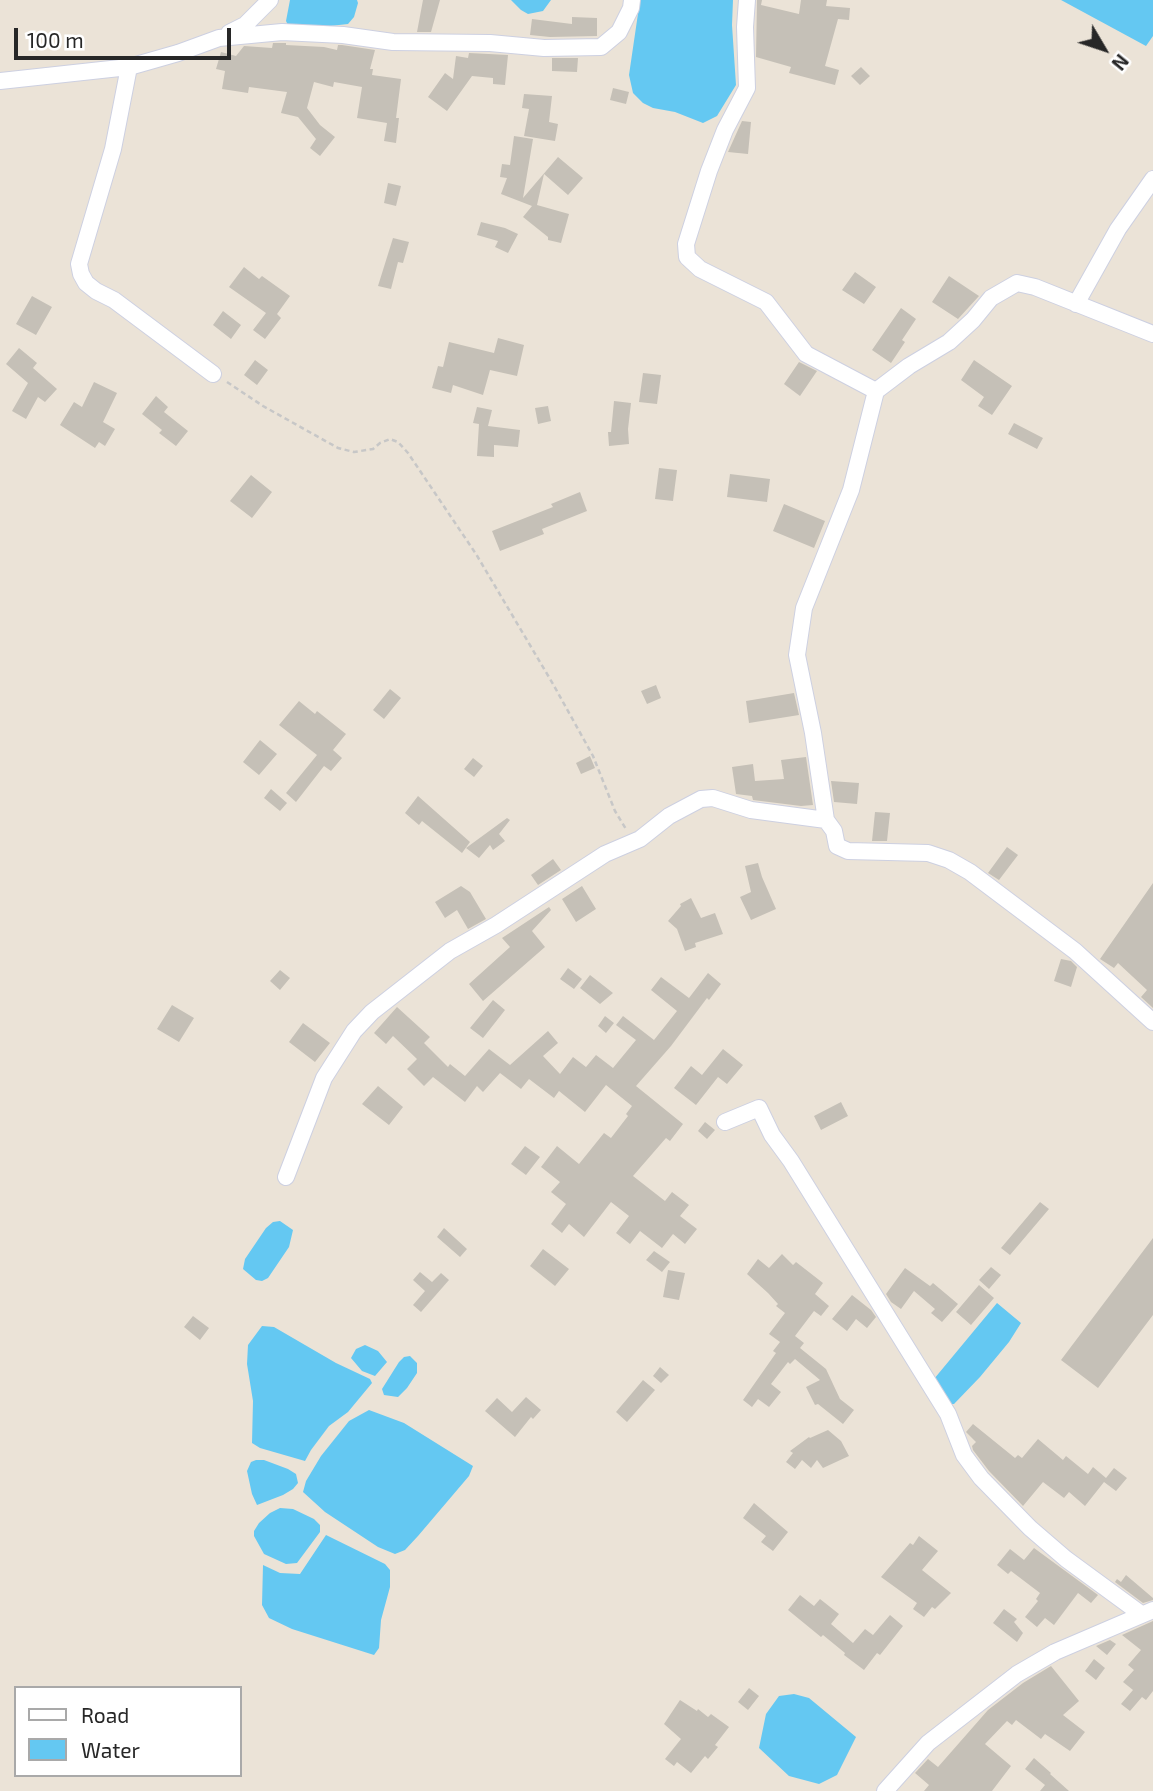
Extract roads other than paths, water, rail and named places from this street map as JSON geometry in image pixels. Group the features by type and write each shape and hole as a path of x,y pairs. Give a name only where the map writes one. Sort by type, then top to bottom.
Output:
{"street":[{"path":"0,81 129,66 178,53 245,25 270,0"},
{"path":"219,38 282,32 343,35 393,42 490,43 544,48 601,47 619,32 632,0"},
{"path":"747,0 747,88 730,120 709,171 686,244 688,257 700,269 766,302 806,354 876,391"},
{"path":"129,66 113,149 79,264 81,274 86,283 96,291 114,300 213,374"},
{"path":"1076,304 1118,229 1153,179"},
{"path":"1153,334 1035,287 1017,283 992,298 949,342 909,366 876,391 851,490 804,608 797,655 813,733 826,820 834,831 837,846 848,851 928,853 950,860 1075,951 1153,1022"},
{"path":"286,1177 324,1078 354,1031 372,1012 450,951 496,925 605,854 640,839 669,816 701,799 713,798 751,810 826,820"},
{"path":"725,1122 759,1108 772,1135 791,1161 948,1413 964,1455 981,1478 1030,1528 1066,1559 1147,1612"},
{"path":"885,1791 928,1743 1017,1674 1055,1652 1147,1612"}],"water":[{"path":"290,0 357,0 358,3 354,17 348,24 321,27 288,25 286,21"},
{"path":"511,0 551,0 543,11 528,14"},
{"path":"640,0 733,0 736,85 717,116 703,123 675,112 653,108 633,93 629,75"},
{"path":"1061,0 1153,0 1153,36 1146,46"},
{"path":"280,1221 293,1230 289,1247 268,1278 256,1280 243,1269 245,1259 266,1228 273,1222"},
{"path":"997,1303 1021,1323 980,1377 954,1404 947,1404 934,1379"},
{"path":"262,1326 274,1327 336,1363 370,1379 372,1383 348,1412 329,1426 305,1461 260,1448 252,1443 253,1401 247,1364 248,1345"},
{"path":"365,1345 378,1351 387,1362 375,1376 362,1371 351,1358 356,1349"},
{"path":"410,1356 417,1363 417,1373 407,1388 398,1397 384,1395 382,1389 399,1362"},
{"path":"369,1410 404,1423 473,1466 469,1476 418,1536 405,1550 395,1554 378,1547 325,1512 303,1492 306,1481 321,1456 349,1421"},
{"path":"264,1460 288,1469 296,1474 298,1483 283,1495 257,1505 247,1471 251,1462"},
{"path":"280,1508 293,1509 314,1519 320,1525 320,1532 297,1563 286,1564 264,1554 254,1536 259,1523"},
{"path":"326,1535 385,1564 390,1570 390,1587 381,1620 379,1648 374,1655 292,1629 269,1618 262,1605 263,1565 280,1573 300,1574"},
{"path":"794,1694 809,1698 856,1737 837,1775 819,1784 789,1776 759,1748 766,1714 779,1696"}]}
